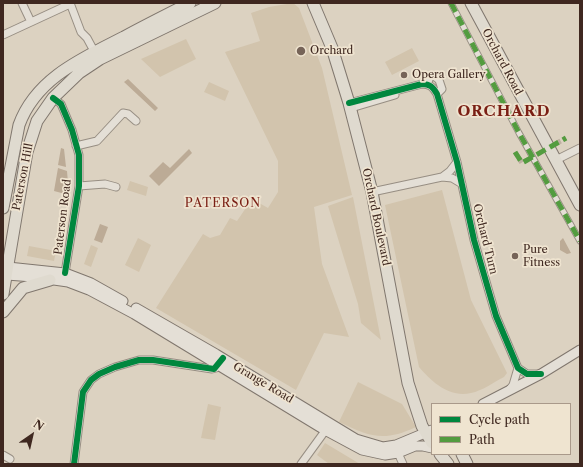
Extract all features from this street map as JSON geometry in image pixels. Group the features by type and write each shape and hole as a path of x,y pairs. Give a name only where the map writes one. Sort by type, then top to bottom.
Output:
{"main road":[{"path":"97,55 190,3"},
{"path":"97,55 215,3"},
{"path":"306,3 323,27"},
{"name":"Orchard Boulevard","path":"313,3 338,65 350,106 372,192 408,383 429,432"},
{"name":"Orchard Road","path":"471,3 580,205"},
{"name":"Paterson Hill","path":"3,294 5,271 27,152 38,121 57,101 63,88 97,55"},
{"name":"Paterson Hill","path":"3,208 18,125 29,103 53,78 71,64 97,55"},
{"name":"Grange Road","path":"5,271 65,273 107,292 217,359 338,429 366,443 383,447 396,445 429,432"},
{"name":"Grange Road","path":"5,271 78,286 116,304 217,359 325,431 362,450 385,455 398,453 415,446 431,448"},
{"path":"3,312 23,288 50,280"},
{"path":"485,403 541,374 580,350"},
{"path":"462,455 467,464"}],"street":[{"path":"22,3 31,22"},
{"path":"3,35 70,3 81,32 87,38 97,55"},
{"path":"451,3 519,133 580,241"},
{"name":"Orchard Turn","path":"350,106 395,90 432,88 457,162 474,240 496,316 518,368"},
{"name":"Paterson Road","path":"57,101 79,154 79,186 65,273"},
{"path":"76,146 97,141 123,113 128,114 136,121"},
{"path":"557,162 580,148"},
{"path":"557,162 580,152"},
{"path":"442,177 450,171 457,162"},
{"path":"372,192 442,177 452,178 462,184"},
{"path":"79,186 105,184 116,187"},
{"path":"74,464 83,392 91,380 115,367 139,360 153,360 200,366 217,359"},
{"path":"508,392 513,385 518,368 527,374 541,374"},
{"path":"301,464 325,431"},
{"path":"398,453 403,464"},
{"path":"3,456 10,459"}],"shaded area":[{"path":"293,3 299,8 322,68 352,195 314,207 322,264 349,337 324,333 296,390 156,308 203,234 210,238 220,235 230,218 237,221 252,199 268,208 278,192 278,161 225,52 260,41 251,13 269,7"},
{"path":"186,39 196,59 160,77 141,59"},
{"path":"412,48 419,61 392,75 385,62"},
{"path":"128,79 158,108 155,111 124,82"},
{"path":"209,82 229,91 225,101 204,92"},
{"path":"61,148 64,149 66,167 58,165"},
{"path":"189,149 192,153 159,186 149,176 163,162 170,168"},
{"path":"58,168 67,171 69,195 54,191"},
{"path":"130,181 148,187 146,196 127,190"},
{"path":"442,190 471,300 507,373 504,377 488,386 471,393 463,394 448,391 442,388 419,367 385,205"},
{"path":"353,197 381,340 361,323 358,304 328,206"},
{"path":"100,224 108,227 102,243 94,240"},
{"path":"138,238 151,245 139,272 125,265"},
{"path":"563,238 571,253 567,254 560,250 560,241"},
{"path":"91,245 98,248 91,267 84,264"},
{"path":"29,246 56,251 54,261 27,256"},
{"path":"358,382 402,404 416,427 395,435 377,436 339,422"},
{"path":"208,404 221,407 215,440 201,438"},
{"path":"325,443 360,464 329,464 317,455"}],"tunnel":[{"path":"515,152 522,163 566,138"}],"marked path":[{"path":"451,3 519,133 580,241"},
{"path":"515,152 522,163 566,138"}],"cycle path":[{"path":"349,103 422,84 429,85 434,89 437,94 457,162 474,240 496,316 518,368 527,374 541,374"},
{"path":"53,98 61,104 72,130 79,155 79,186 65,273"},
{"path":"74,464 83,392 91,380 99,374 115,367 139,360 153,360 214,369 223,358"}],"place":[{"name":"Orchard","path":"301,51"},
{"name":"Opera Gallery","path":"404,75"},
{"name":"Pure Fitness","path":"515,256"}],"district":[{"name":"ORCHARD","path":"504,112"},
{"name":"PATERSON","path":"223,204"}]}
